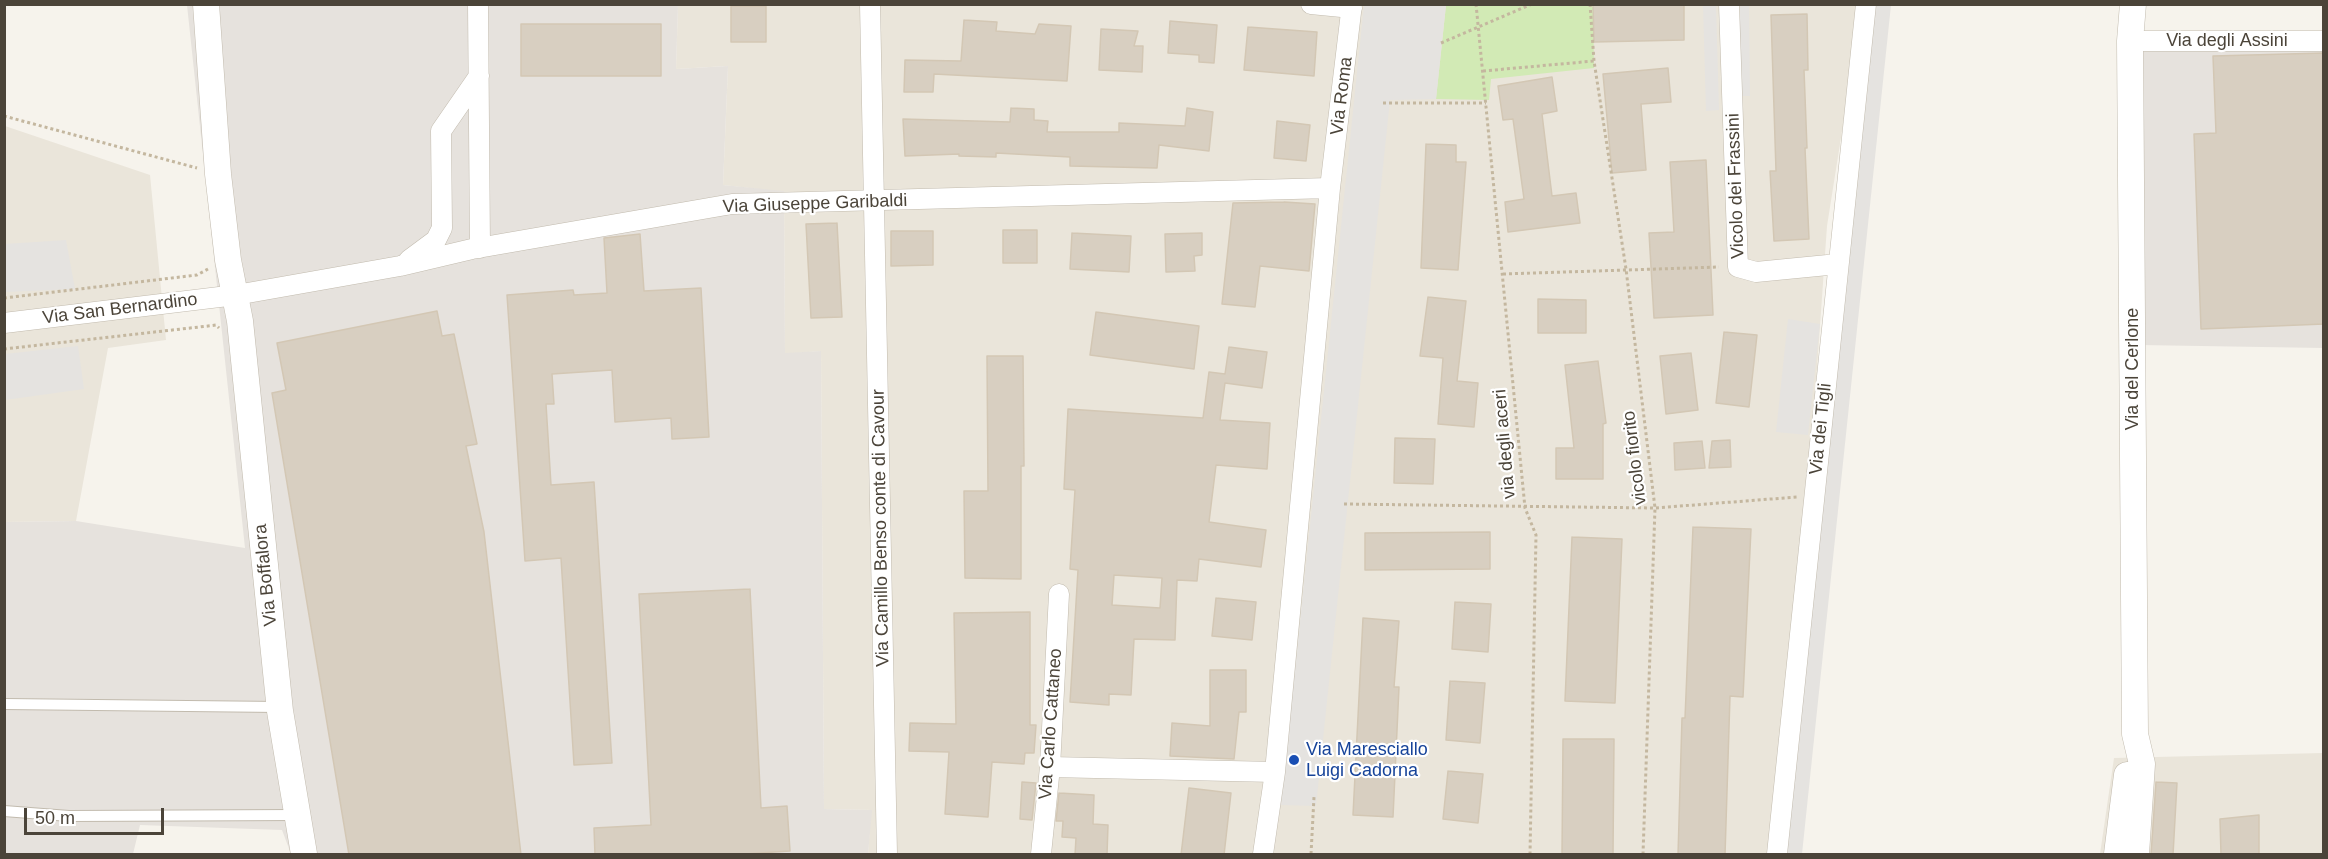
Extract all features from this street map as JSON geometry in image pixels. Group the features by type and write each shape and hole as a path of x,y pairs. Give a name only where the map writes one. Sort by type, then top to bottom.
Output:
{"street":[{"name":"Via Boffalora","path":"206,4 218,174 228,260 236,295 280,707 304,855"},
{"path":"478,4 480,248"},
{"name":"Via Camillo Benso conte di Cavour","path":"870,4 876,201 887,855"},
{"path":"1311,4 1352,6"},
{"name":"Vicolo dei Frassini","path":"1729,4 1738,267 1756,272 1838,264"},
{"name":"Via dei Tigli","path":"1777,855 1866,4"},
{"name":"Via del Cerlone","path":"2133,4 2130,41 2136,734 2142,764 2136,855"},
{"name":"Via Roma","path":"1330,188 1352,6"},
{"name":"Via degli Assini","path":"2130,41 2324,41"},
{"path":"400,266 436,240 442,228 441,131 479,76"},
{"path":"1263,855 1275,772 1330,188"},
{"name":"Via Giuseppe Garibaldi","path":"236,295 400,266 480,248 732,204 1330,188"},
{"name":"Via San Bernardino","path":"4,323 236,295"},
{"name":"Via Carlo Cattaneo","path":"1041,855 1050,767 1059,594"},
{"name":"Via del Cerlone","path":"2117,855 2123,791 2136,734"},
{"path":"1050,767 1275,772"}],"lane":[{"path":"4,704 280,707"},
{"path":"4,811 69,816 298,815"}],"path":[{"name":"via degli aceri","path":"1476,4 1525,508 1536,536 1530,855"},
{"path":"1442,43 1532,4"},
{"name":"vicolo fiorito","path":"1590,4 1594,61 1626,269 1655,508 1643,855"},
{"path":"1483,71 1594,61"},
{"path":"1383,103 1486,103"},
{"path":"4,116 218,174"},
{"path":"4,298 197,275 208,270 211,261 228,260"},
{"path":"1503,274 1738,267"},
{"path":"4,349 216,325 225,342 241,342"},
{"path":"1344,504 1655,508 1814,496"},
{"path":"1311,855 1314,797"}],"shaded area":[{"path":"187,5 678,5 676,69 728,66 723,185 784,191 785,353 821,351 824,809 872,810 868,854 291,854 282,830 140,825 133,854 5,854 4,522 76,521 245,548"},
{"path":"678,5 1862,5 1827,226 1783,854 868,854 871,810 824,809 821,351 785,354 784,192 723,185 728,66 676,69"},
{"path":"1364,5 1446,5 1436,99 1390,100 1316,806 1281,805"},
{"path":"1703,5 1716,5 1719,110 1706,111"},
{"path":"1740,5 1749,5 1750,96 1740,96"},
{"path":"1875,5 1891,5 1802,854 1785,854"},
{"path":"2323,48 2323,348 2140,345 2140,50"},
{"path":"5,126 150,175 166,340 108,348 76,521 5,522"},
{"path":"66,240 75,289 5,292 5,244"},
{"path":"1788,319 1820,324 1808,435 1776,432"},
{"path":"78,346 84,389 5,400 5,354"},
{"path":"2323,753 2323,854 2100,854 2114,758"}],"green space":[{"path":"1446,5 1593,5 1594,68 1491,79 1489,100 1436,99"}],"building":[{"path":"1593,4 1684,4 1684,40 1594,42"},
{"path":"731,6 766,6 766,42 731,42"},
{"path":"1807,14 1808,70 1804,70 1809,239 1774,241 1770,171 1776,171 1771,15"},
{"path":"964,20 997,22 996,31 1035,34 1039,24 1071,26 1067,81 934,74 933,92 904,92 905,60 961,61"},
{"path":"1170,21 1217,25 1214,63 1199,62 1199,55 1168,53"},
{"path":"521,24 661,24 661,76 521,76"},
{"path":"1248,27 1317,32 1314,76 1244,70"},
{"path":"1101,29 1138,31 1134,46 1143,46 1142,72 1099,70"},
{"path":"2324,53 2324,324 2201,329 2194,134 2216,133 2213,56"},
{"path":"1668,68 1671,102 1641,104 1646,170 1612,173 1603,74"},
{"path":"1552,77 1557,111 1542,114 1552,196 1576,193 1580,223 1508,232 1505,202 1524,199 1513,119 1503,120 1498,86"},
{"path":"1011,108 1034,109 1034,120 1048,121 1047,132 1119,132 1119,123 1185,126 1187,108 1213,112 1209,151 1159,145 1157,168 1070,166 1070,157 996,153 996,157 959,156 959,154 905,156 903,119 1010,122"},
{"path":"1277,121 1310,125 1306,161 1274,158"},
{"path":"1426,144 1456,145 1456,162 1466,162 1458,270 1421,268"},
{"path":"1706,160 1713,315 1654,318 1649,233 1674,232 1670,162"},
{"path":"1233,203 1315,204 1309,271 1260,266 1255,307 1222,304"},
{"path":"837,223 842,317 811,318 806,224"},
{"path":"1003,230 1037,230 1037,263 1003,263"},
{"path":"891,231 933,231 933,265 891,266"},
{"path":"1072,233 1131,236 1129,272 1070,269"},
{"path":"1202,233 1202,255 1194,256 1195,271 1166,272 1165,234"},
{"path":"640,234 644,291 701,288 709,437 672,439 671,418 615,422 612,370 552,374 554,404 546,404 551,485 594,482 612,763 574,765 561,558 525,561 507,295 573,290 574,295 607,293 604,238"},
{"path":"1428,297 1466,301 1457,381 1478,383 1474,427 1438,424 1443,358 1420,356"},
{"path":"1538,299 1586,300 1586,333 1538,333"},
{"path":"437,311 442,336 454,334 477,444 466,446 484,532 521,855 349,855 272,393 286,390 277,343"},
{"path":"1096,312 1199,326 1194,369 1090,355"},
{"path":"1724,332 1757,335 1749,407 1716,403"},
{"path":"1229,347 1267,352 1262,388 1225,383 1220,420 1270,423 1267,469 1216,465 1209,522 1266,530 1261,567 1199,559 1197,581 1177,580 1175,640 1134,639 1131,695 1109,694 1109,705 1070,702 1078,570 1070,569 1075,490 1064,489 1068,409 1203,418 1209,372 1225,374","holes":["1114,575 1162,578 1160,608 1112,605"]},
{"path":"1691,353 1698,410 1666,414 1660,356"},
{"path":"987,356 1023,356 1024,466 1021,466 1021,579 965,578 964,491 988,491"},
{"path":"1598,361 1606,423 1603,424 1603,479 1556,479 1556,448 1574,448 1565,365"},
{"path":"1395,438 1435,439 1433,484 1394,483"},
{"path":"1730,440 1731,467 1709,468 1712,441"},
{"path":"1702,441 1705,468 1675,470 1674,443"},
{"path":"1693,527 1751,529 1743,697 1730,696 1725,855 1678,855 1682,718 1685,718"},
{"path":"1490,532 1490,569 1365,570 1365,533"},
{"path":"1572,537 1622,539 1615,703 1565,701"},
{"path":"750,589 761,808 787,806 790,851 730,855 595,855 594,828 651,825 639,594"},
{"path":"1216,598 1256,602 1252,640 1212,636"},
{"path":"1455,602 1491,604 1488,652 1452,649"},
{"path":"1030,612 1030,725 1036,725 1034,753 1025,753 1024,764 992,762 988,817 945,814 949,752 909,751 910,723 956,724 954,613"},
{"path":"1363,618 1399,621 1394,687 1399,687 1393,817 1353,815"},
{"path":"1210,670 1246,670 1246,712 1239,712 1234,759 1170,756 1172,723 1210,726"},
{"path":"1450,681 1485,683 1480,743 1446,740"},
{"path":"1563,739 1614,739 1613,855 1562,855"},
{"path":"1448,771 1483,774 1478,823 1443,819"},
{"path":"1022,782 1036,783 1032,820 1020,819"},
{"path":"2156,782 2177,783 2173,855 2151,855"},
{"path":"1189,788 1231,793 1224,855 1181,855"},
{"path":"1059,793 1094,795 1093,824 1108,825 1107,855 1075,855 1076,838 1062,837 1063,821 1056,821"},
{"path":"2259,815 2259,855 2221,855 2220,819"}],"place":[{"name":"Via Maresciallo Luigi Cadorna","path":"1294,760"}]}
